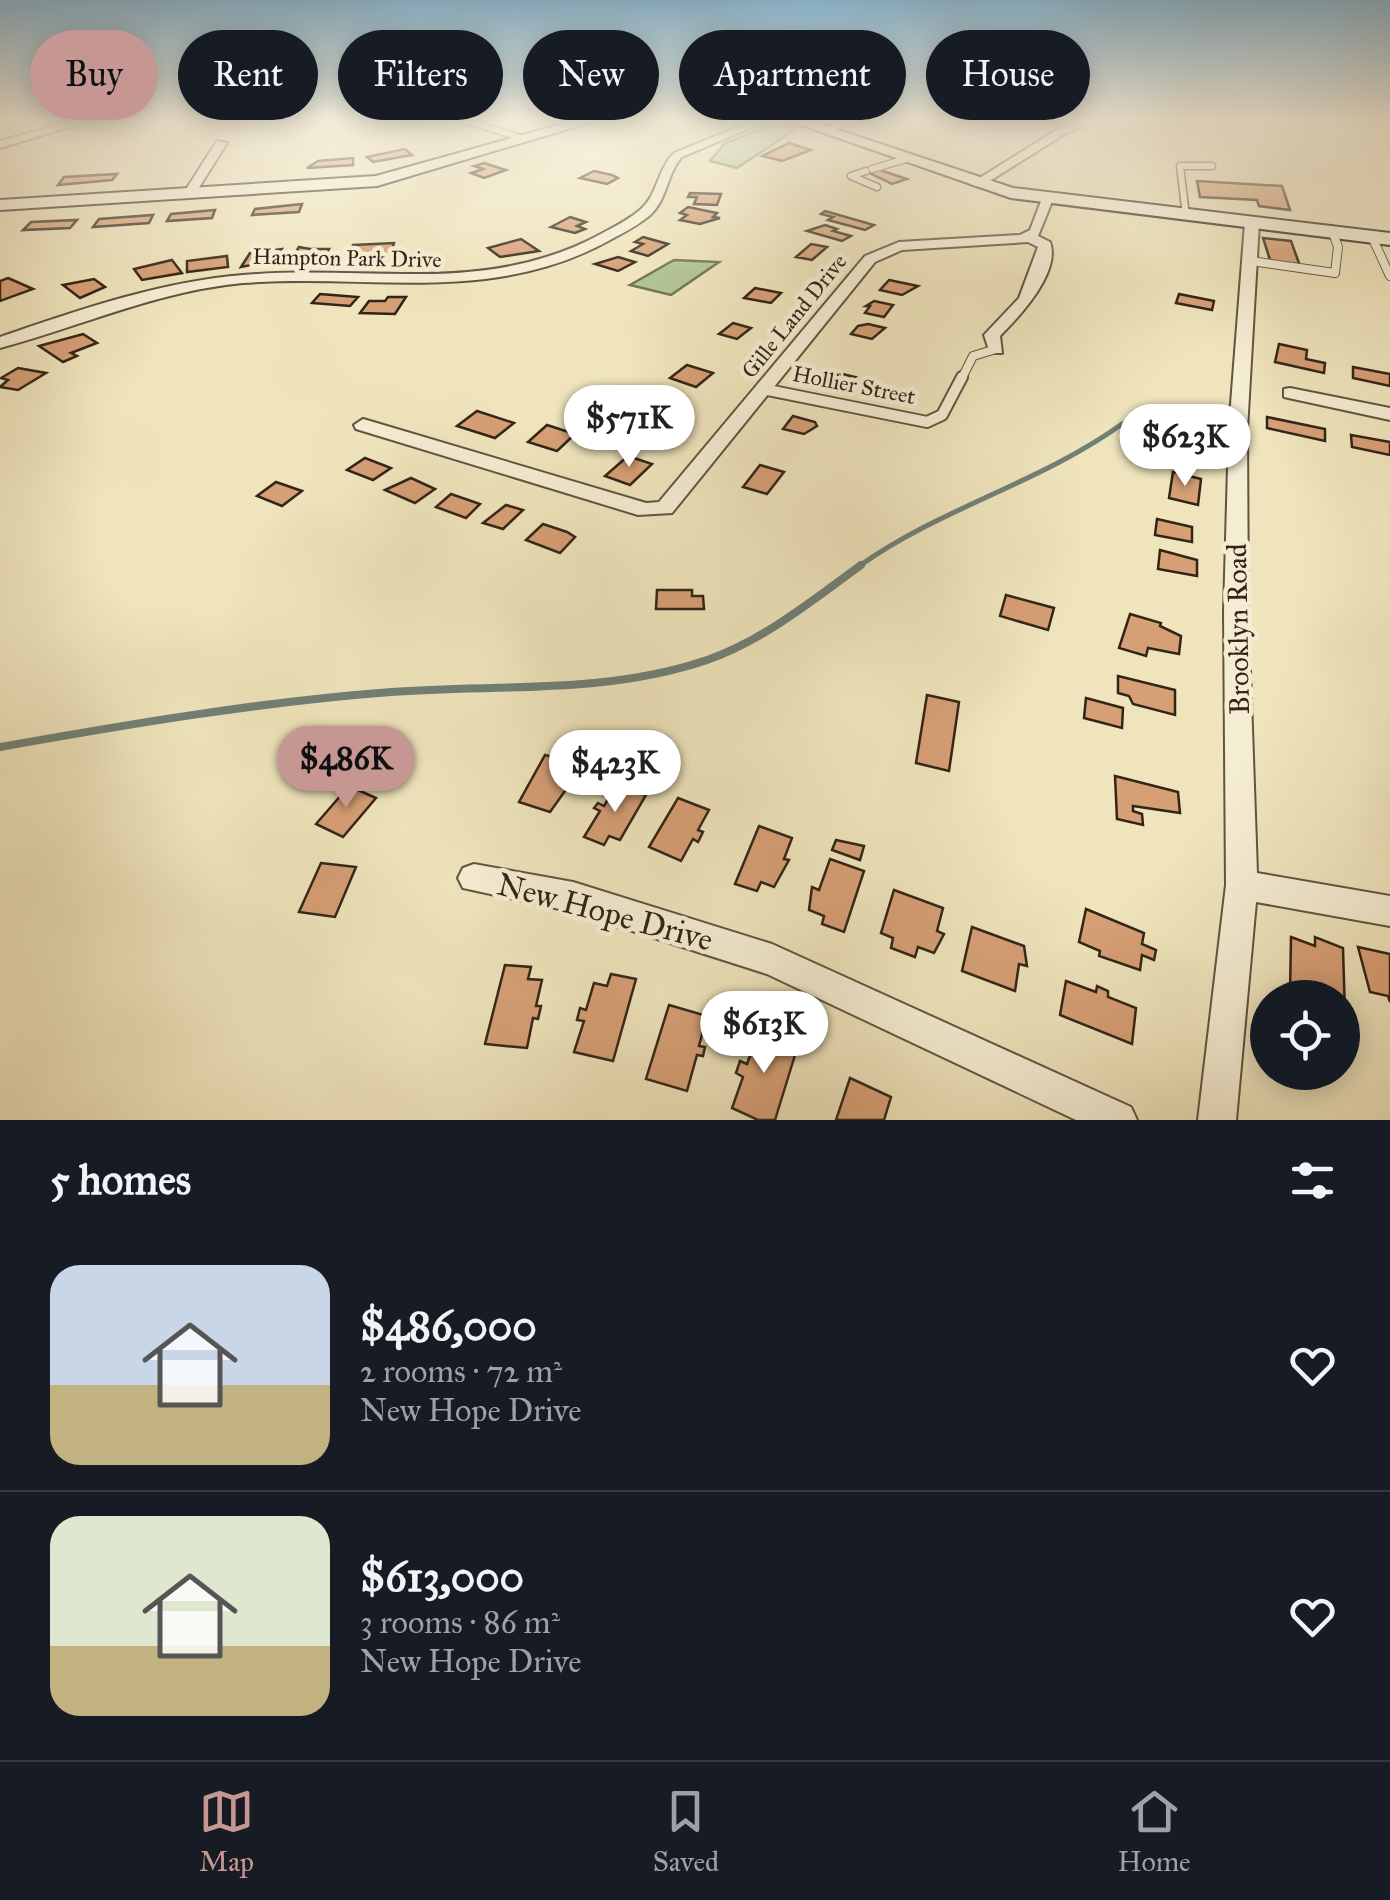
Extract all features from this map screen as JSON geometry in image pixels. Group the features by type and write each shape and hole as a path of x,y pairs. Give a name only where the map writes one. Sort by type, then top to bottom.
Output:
{"street":[{"path":"189,194 202,172"},
{"path":"0,204 377,181 408,172"},
{"name":"Hampton Park Drive","path":"0,343 134,298 220,282 298,277 448,282 544,266 580,252 644,214 660,199 666,172"},
{"path":"943,172 1047,200 1381,238"},
{"path":"976,184 995,172"},
{"path":"1029,237 1038,229 1047,200"},
{"name":"Brooklyn Road","path":"1217,1120 1242,885 1236,612 1238,430 1252,223"},
{"name":"Hollier Street","path":"996,349 992,335 1026,300 1046,252 1045,246 1029,237"},
{"name":"Gille Land Drive","path":"363,424 658,510 670,506 844,286 877,254 911,245 1029,237"},
{"path":"1290,393 1390,414"},
{"name":"New Hope Drive","path":"474,878 573,898 772,960 1118,1120"},
{"path":"1242,885 1390,911"}],"lane":[{"path":"862,172 851,176 877,186"},
{"path":"1181,172 1186,216"},
{"path":"1252,261 1335,273 1338,247 1333,232"},
{"path":"1381,238 1390,276"},
{"name":"Hollier Street","path":"763,390 926,422 942,415 973,356 996,349"}],"green space":[{"path":"674,260 719,262 671,295 630,285"}],"building":[{"path":"473,172 500,172 484,178"},
{"path":"600,172 618,178 607,184 580,178"},
{"path":"868,172 887,172 907,179 892,184"},
{"path":"117,174 112,180 58,185 64,177"},
{"path":"1197,181 1282,186 1290,210 1259,206 1257,200 1200,197"},
{"path":"690,193 721,194 717,205 694,204 697,197 688,197"},
{"path":"302,204 299,212 252,215 255,209"},
{"path":"688,207 717,213 713,217 720,218 700,224 680,220 687,215 680,213"},
{"path":"215,210 212,218 167,221 171,214"},
{"path":"825,211 874,225 865,230 828,220 833,217 821,214"},
{"path":"153,215 149,223 93,227 99,219"},
{"path":"570,217 586,222 577,226 585,229 575,233 551,227"},
{"path":"77,220 70,228 23,230 31,222"},
{"path":"825,225 851,236 842,241 807,231"},
{"path":"643,237 668,244 648,256 631,251 643,244 635,242"},
{"path":"1263,238 1291,241 1300,266 1271,263"},
{"path":"521,239 539,251 500,257 488,248"},
{"path":"394,243 391,253 348,257 353,245"},
{"path":"811,244 827,247 812,260 796,257"},
{"path":"299,247 329,249 324,257 311,257 307,264 288,264"},
{"path":"282,249 277,260 241,267 250,253"},
{"path":"227,256 228,267 187,272 187,261"},
{"path":"618,257 635,262 618,271 595,264"},
{"path":"172,260 182,273 142,280 134,269"},
{"path":"8,278 33,289 0,301 0,281"},
{"path":"94,279 105,287 80,298 63,285"},
{"path":"889,280 918,286 902,295 880,290"},
{"path":"755,288 781,293 771,303 744,298"},
{"path":"320,294 358,297 350,306 312,303"},
{"path":"1179,294 1214,301 1212,310 1176,303"},
{"path":"388,297 406,297 395,314 360,313 369,301 385,301"},
{"path":"874,301 893,305 884,317 865,313 870,306 866,306"},
{"path":"733,323 751,328 737,339 719,334"},
{"path":"858,326 885,328 872,339 851,334"},
{"path":"83,334 97,343 71,353 77,356 63,362 39,346"},
{"path":"1279,344 1307,350 1306,359 1325,363 1324,373 1275,362"},
{"path":"687,365 713,373 696,387 670,378"},
{"path":"1353,367 1390,374 1390,386 1353,378"},
{"path":"18,368 46,373 18,390 0,387 8,380 1,378"},
{"path":"826,370 855,377 836,389 815,383"},
{"path":"477,411 514,423 495,438 457,426"},
{"path":"793,416 817,426 804,434 783,429"},
{"path":"1267,417 1325,429 1325,441 1267,428"},
{"path":"547,425 575,434 557,451 528,442"},
{"path":"1351,435 1390,442 1390,455 1352,447"},
{"path":"628,456 652,464 630,485 605,476"},
{"path":"365,458 391,468 373,480 347,470"},
{"path":"760,465 784,472 767,494 743,487"},
{"path":"1173,472 1201,479 1198,505 1169,498"},
{"path":"411,478 435,489 415,503 385,490"},
{"path":"276,482 302,491 282,506 257,496"},
{"path":"451,494 480,504 466,518 436,507"},
{"path":"506,505 523,510 503,529 483,523"},
{"path":"1157,519 1192,527 1192,542 1155,535"},
{"path":"543,524 575,537 560,553 526,540"},
{"path":"1160,550 1197,560 1197,576 1158,569"},
{"path":"657,590 692,590 692,596 703,596 704,609 656,609"},
{"path":"1006,595 1054,608 1048,630 1000,616"},
{"path":"1130,614 1161,623 1160,626 1181,636 1179,654 1148,648 1146,656 1119,648"},
{"path":"1118,676 1175,690 1175,715 1133,704 1129,696 1118,693"},
{"path":"927,695 959,702 949,771 916,763"},
{"path":"1086,698 1123,708 1122,728 1084,718"},
{"path":"545,755 576,763 566,782 570,784 550,812 519,802"},
{"path":"1115,776 1178,792 1180,813 1133,806 1133,811 1142,814 1143,825 1117,819"},
{"path":"617,784 646,795 620,840 609,836 604,845 584,837 600,811 594,808 598,803 604,806"},
{"path":"349,786 376,798 343,837 316,824"},
{"path":"678,798 709,810 698,830 703,832 698,842 693,839 681,861 649,847"},
{"path":"759,826 792,838 784,859 789,860 774,887 761,882 757,891 735,884"},
{"path":"836,840 864,846 860,860 832,850"},
{"path":"830,859 864,871 844,932 822,924 824,916 809,910 812,887 819,890"},
{"path":"321,863 356,867 335,917 299,912"},
{"path":"894,890 943,908 937,931 944,934 934,953 918,947 915,957 891,948 893,938 881,933"},
{"path":"1086,909 1144,933 1142,944 1156,950 1154,960 1142,955 1140,970 1099,956 1100,951 1079,942"},
{"path":"972,927 1024,946 1027,966 1019,964 1015,991 962,971"},
{"path":"1291,937 1315,946 1315,937 1343,948 1344,980 1290,980"},
{"path":"1358,947 1390,954 1390,1002 1388,996 1370,992"},
{"path":"505,965 531,967 528,979 542,980 536,1006 541,1006 538,1019 533,1018 527,1048 485,1044"},
{"path":"611,974 636,979 613,1061 574,1052 584,1021 577,1020 580,1008 586,1010 594,983 607,986"},
{"path":"1066,981 1096,992 1097,986 1108,991 1108,997 1136,1008 1132,1044 1060,1015"},
{"path":"669,1005 707,1016 699,1046 705,1047 703,1056 697,1055 687,1091 646,1079"},
{"path":"761,1026 791,1039 787,1051 795,1055 775,1120 758,1120 732,1108 743,1077 736,1073 740,1061 747,1064"},
{"path":"850,1078 891,1097 884,1120 836,1120"}],"waterway":[{"path":"860,565 922,528 1058,463 1122,424"},
{"path":"0,747 292,702 391,692 590,683 668,671 748,642 860,565"}]}
